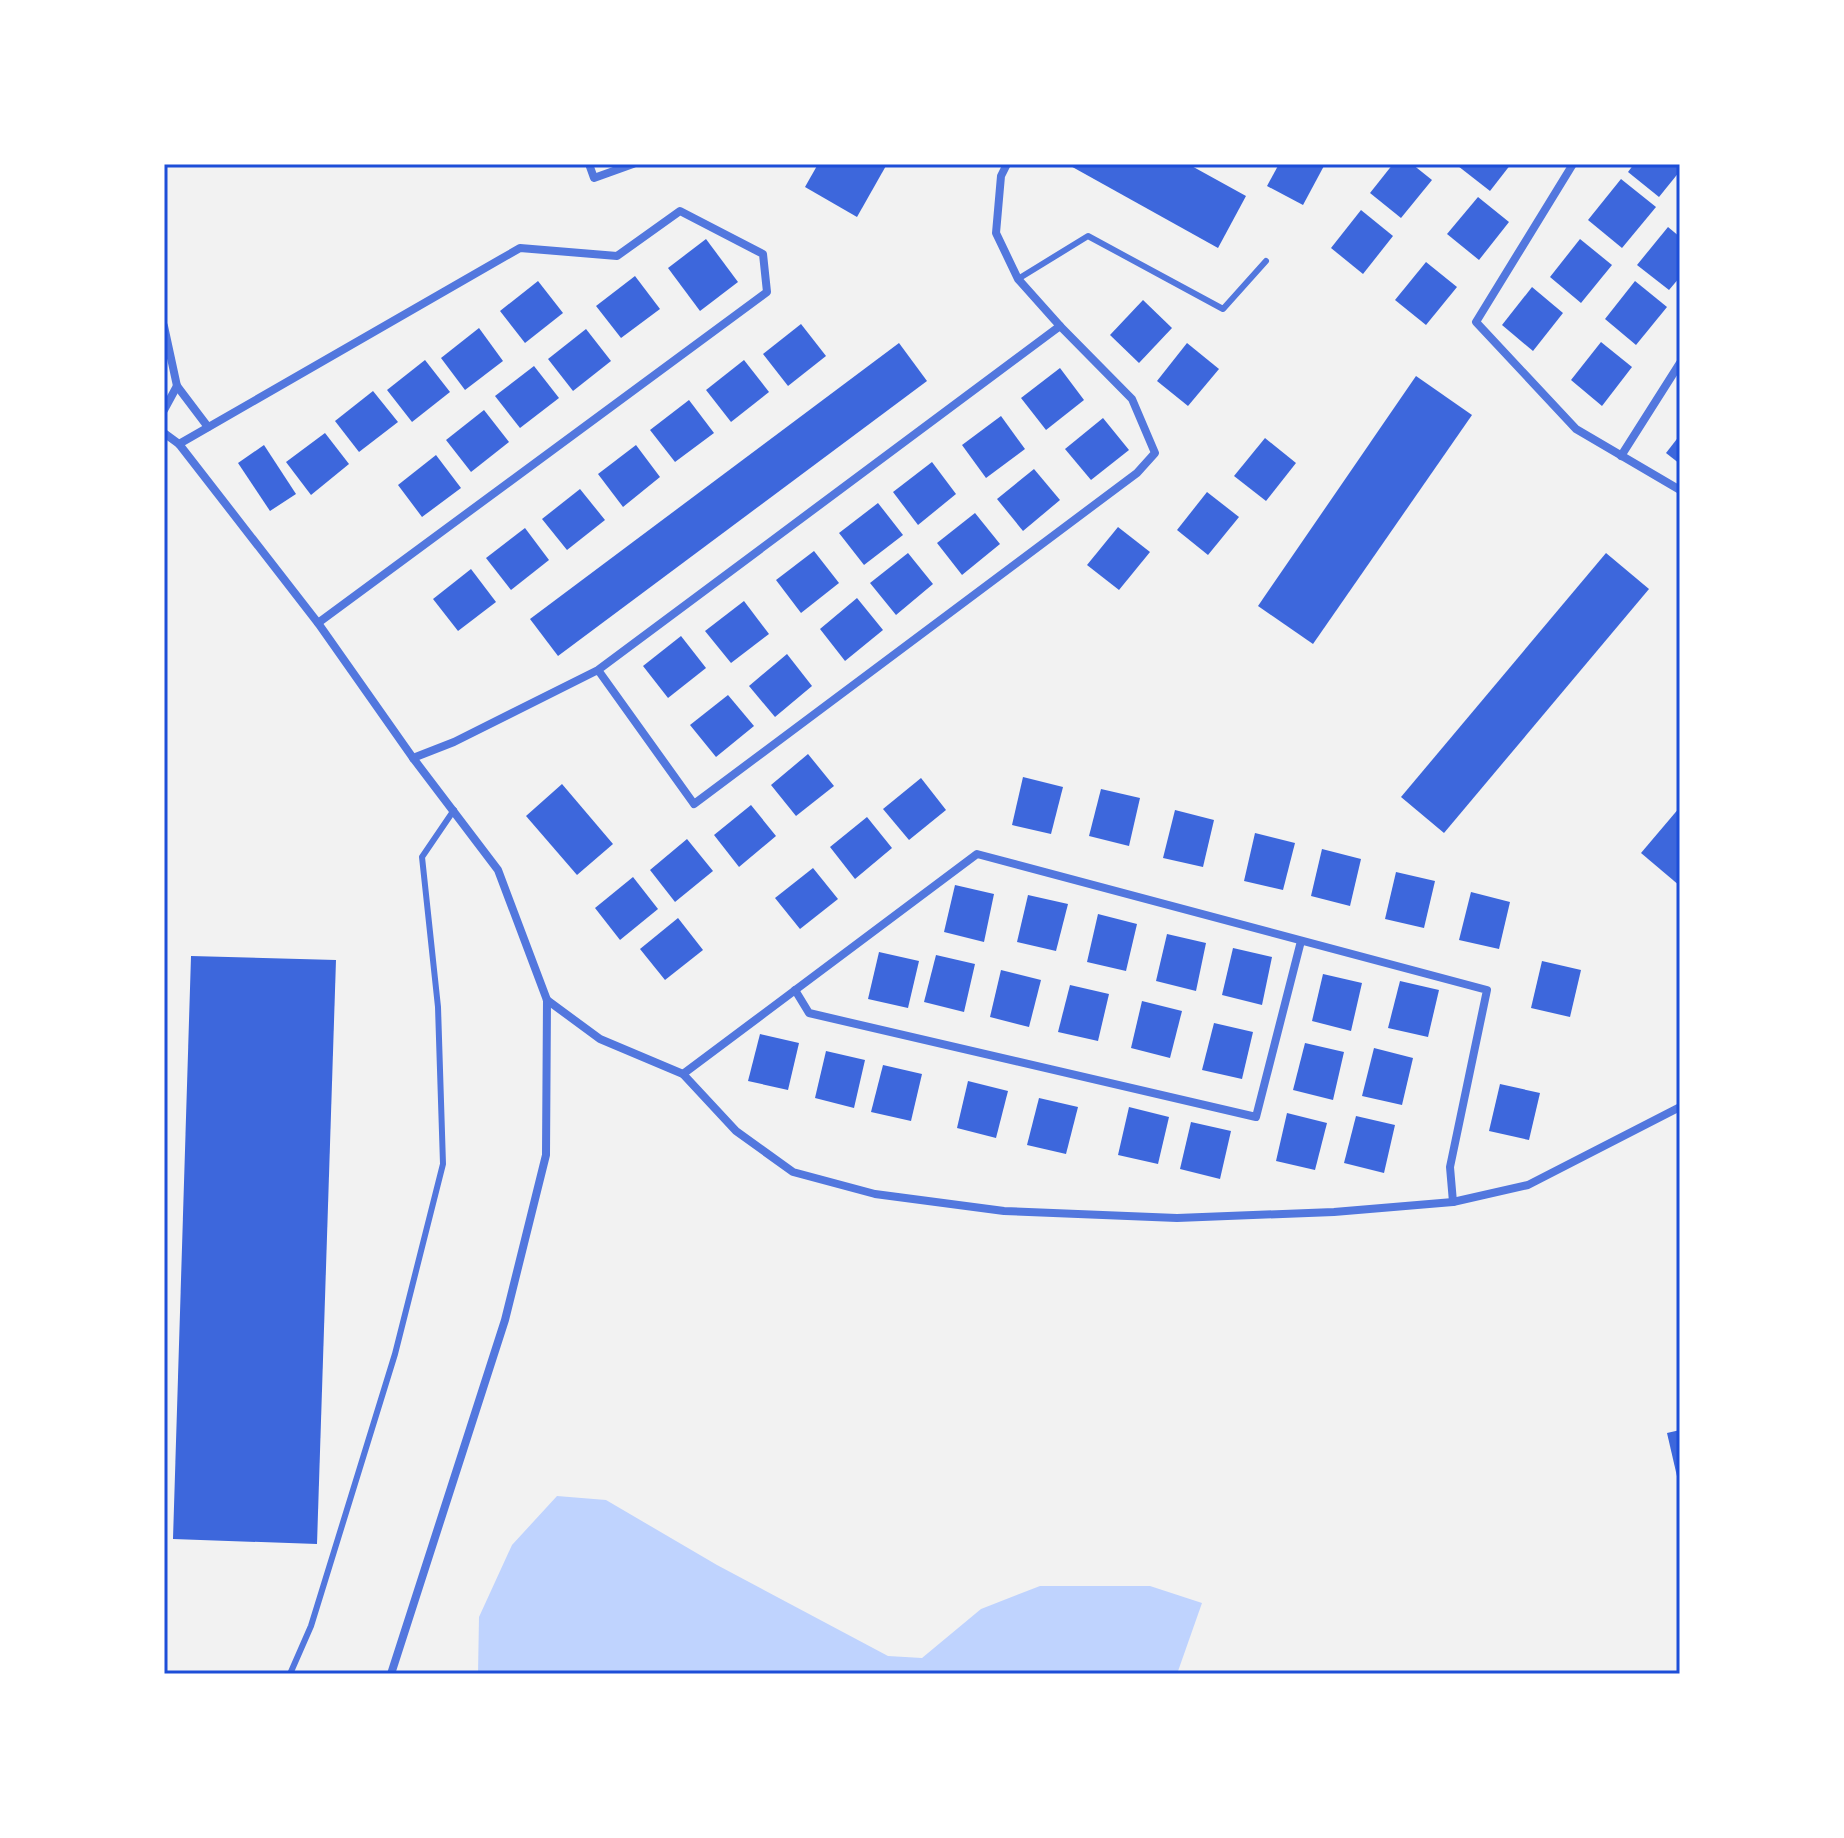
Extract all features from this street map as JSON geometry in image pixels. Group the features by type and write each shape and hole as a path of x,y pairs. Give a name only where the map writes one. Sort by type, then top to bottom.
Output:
{"street":[{"path":"589,164 594,178 633,164"},
{"path":"598,670 694,804 1137,473 1155,453 1132,399 1018,279 996,233 1001,176 1007,164"},
{"path":"1573,164 1476,322 1576,429 1680,490"},
{"path":"179,444 520,248 617,256 680,211 763,254 767,292 318,623"},
{"path":"164,326 177,386 208,427"},
{"path":"413,758 454,742 598,670 1060,326"},
{"path":"1621,456 1680,363"},
{"path":"164,410 177,386"},
{"path":"164,433 179,444 318,623 413,758 498,870 547,1000 546,1155 505,1320 391,1674"},
{"path":"683,1074 977,854 1487,990 1450,1167 1453,1202"},
{"path":"795,990 809,1013 1256,1117 1301,941"},
{"path":"547,1000 600,1039 683,1074 736,1131 793,1172 875,1194 1004,1211 1177,1218 1334,1212 1453,1202 1528,1185 1680,1107"}],"lane":[{"path":"1018,279 1088,236 1223,309 1266,261"},
{"path":"290,1674 311,1626 395,1354 443,1164 438,1007 422,857 454,810"}],"water":[{"path":"557,1496 606,1500 717,1565 888,1656 922,1658 981,1609 1040,1586 1150,1586 1202,1603 1177,1674 478,1674 479,1617 512,1545"}],"building":[{"path":"818,164 887,164 857,217 805,187"},
{"path":"1067,164 1188,164 1246,196 1218,248"},
{"path":"1279,164 1325,164 1303,205 1267,186"},
{"path":"1393,164 1412,164 1432,180 1401,218 1370,193"},
{"path":"1459,164 1511,164 1490,191"},
{"path":"1634,164 1680,164 1680,171 1659,197 1628,172"},
{"path":"1621,179 1656,207 1622,248 1588,220"},
{"path":"1478,197 1509,222 1479,260 1447,234"},
{"path":"1361,210 1393,236 1363,274 1331,248"},
{"path":"1668,227 1680,237 1680,277 1669,290 1637,265"},
{"path":"706,239 738,282 700,311 668,268"},
{"path":"1580,239 1612,265 1581,303 1550,277"},
{"path":"1426,262 1457,287 1426,325 1395,300"},
{"path":"635,276 660,309 621,338 596,306"},
{"path":"538,281 563,313 525,343 500,311"},
{"path":"1635,281 1667,307 1636,345 1605,319"},
{"path":"1532,287 1563,313 1533,351 1502,325"},
{"path":"1143,300 1172,328 1139,363 1110,335"},
{"path":"801,324 826,356 788,386 763,354"},
{"path":"479,328 503,361 465,390 441,358"},
{"path":"586,329 611,361 573,391 548,359"},
{"path":"1601,342 1632,367 1602,406 1571,380"},
{"path":"899,343 927,381 558,656 530,619"},
{"path":"1187,343 1219,369 1188,406 1157,381"},
{"path":"425,360 450,392 412,422 387,390"},
{"path":"744,360 769,392 731,422 706,390"},
{"path":"534,366 559,398 520,428 495,396"},
{"path":"1060,368 1084,400 1046,430 1021,398"},
{"path":"1416,376 1472,415 1313,644 1258,606"},
{"path":"373,391 398,422 359,452 335,421"},
{"path":"689,400 714,433 675,462 650,430"},
{"path":"484,410 509,442 471,472 446,440"},
{"path":"1001,416 1025,449 986,478 962,445"},
{"path":"1103,418 1129,450 1091,480 1065,449"},
{"path":"325,433 349,464 311,495 286,462"},
{"path":"1680,435 1680,464 1666,453"},
{"path":"1265,438 1296,463 1266,501 1234,476"},
{"path":"264,445 296,494 270,511 238,463"},
{"path":"636,445 660,477 623,507 598,474"},
{"path":"436,455 461,488 422,517 398,485"},
{"path":"932,462 956,494 918,525 893,492"},
{"path":"1034,469 1060,500 1023,531 997,499"},
{"path":"580,489 605,520 567,550 542,519"},
{"path":"1207,492 1239,517 1208,555 1177,530"},
{"path":"878,503 903,535 864,565 839,533"},
{"path":"975,513 1000,544 962,575 937,543"},
{"path":"1118,527 1150,552 1119,590 1087,565"},
{"path":"525,528 549,560 511,590 486,558"},
{"path":"814,551 839,583 801,613 776,580"},
{"path":"908,553 933,584 896,615 870,583"},
{"path":"1606,553 1649,589 1444,833 1401,797"},
{"path":"471,569 496,602 458,631 433,599"},
{"path":"857,598 883,630 845,661 820,629"},
{"path":"744,601 769,634 731,663 705,631"},
{"path":"681,636 706,668 668,698 643,666"},
{"path":"787,654 812,686 775,717 749,686"},
{"path":"728,695 754,726 716,757 690,725"},
{"path":"808,754 834,786 796,816 771,785"},
{"path":"1023,777 1063,787 1051,834 1012,825"},
{"path":"921,778 946,810 909,840 883,809"},
{"path":"562,784 613,844 577,875 526,816"},
{"path":"1101,789 1140,798 1129,846 1089,836"},
{"path":"751,805 776,836 739,867 714,835"},
{"path":"1680,807 1680,886 1641,853"},
{"path":"1175,810 1214,820 1203,867 1163,858"},
{"path":"867,817 892,848 855,879 830,847"},
{"path":"1255,833 1295,843 1283,890 1244,881"},
{"path":"687,839 713,871 675,902 650,870"},
{"path":"1322,849 1361,859 1350,906 1311,896"},
{"path":"813,868 838,899 800,929 775,898"},
{"path":"1396,872 1435,881 1424,928 1385,919"},
{"path":"633,877 658,909 620,940 595,908"},
{"path":"955,885 994,894 984,942 944,932"},
{"path":"1471,892 1510,902 1499,949 1459,940"},
{"path":"1028,895 1068,904 1056,951 1017,942"},
{"path":"1098,914 1137,924 1126,971 1087,962"},
{"path":"678,918 703,950 665,980 640,949"},
{"path":"1167,934 1206,943 1196,991 1156,981"},
{"path":"1233,948 1272,957 1262,1005 1222,995"},
{"path":"879,952 919,961 908,1008 868,999"},
{"path":"936,955 975,964 964,1012 924,1002"},
{"path":"191,956 336,960 317,1544 173,1539"},
{"path":"1542,961 1581,970 1570,1017 1531,1008"},
{"path":"1001,970 1041,980 1029,1027 990,1017"},
{"path":"1323,974 1362,983 1351,1031 1312,1021"},
{"path":"1400,981 1439,990 1428,1037 1388,1028"},
{"path":"1070,985 1109,994 1098,1041 1058,1032"},
{"path":"1142,1001 1182,1011 1170,1058 1131,1048"},
{"path":"1214,1023 1253,1032 1242,1079 1202,1070"},
{"path":"760,1034 799,1043 788,1090 748,1081"},
{"path":"1305,1043 1344,1052 1333,1100 1293,1090"},
{"path":"1374,1048 1413,1058 1402,1105 1362,1096"},
{"path":"826,1051 865,1060 854,1108 815,1098"},
{"path":"883,1065 922,1074 911,1121 871,1112"},
{"path":"968,1081 1008,1091 996,1138 957,1128"},
{"path":"1500,1084 1540,1093 1529,1140 1489,1131"},
{"path":"1039,1098 1078,1107 1066,1154 1027,1145"},
{"path":"1129,1107 1169,1117 1158,1164 1118,1155"},
{"path":"1287,1113 1327,1123 1315,1170 1276,1161"},
{"path":"1356,1116 1395,1125 1384,1173 1344,1163"},
{"path":"1191,1122 1231,1131 1220,1179 1180,1169"},
{"path":"1680,1430 1680,1485 1679,1485 1667,1433"}]}
